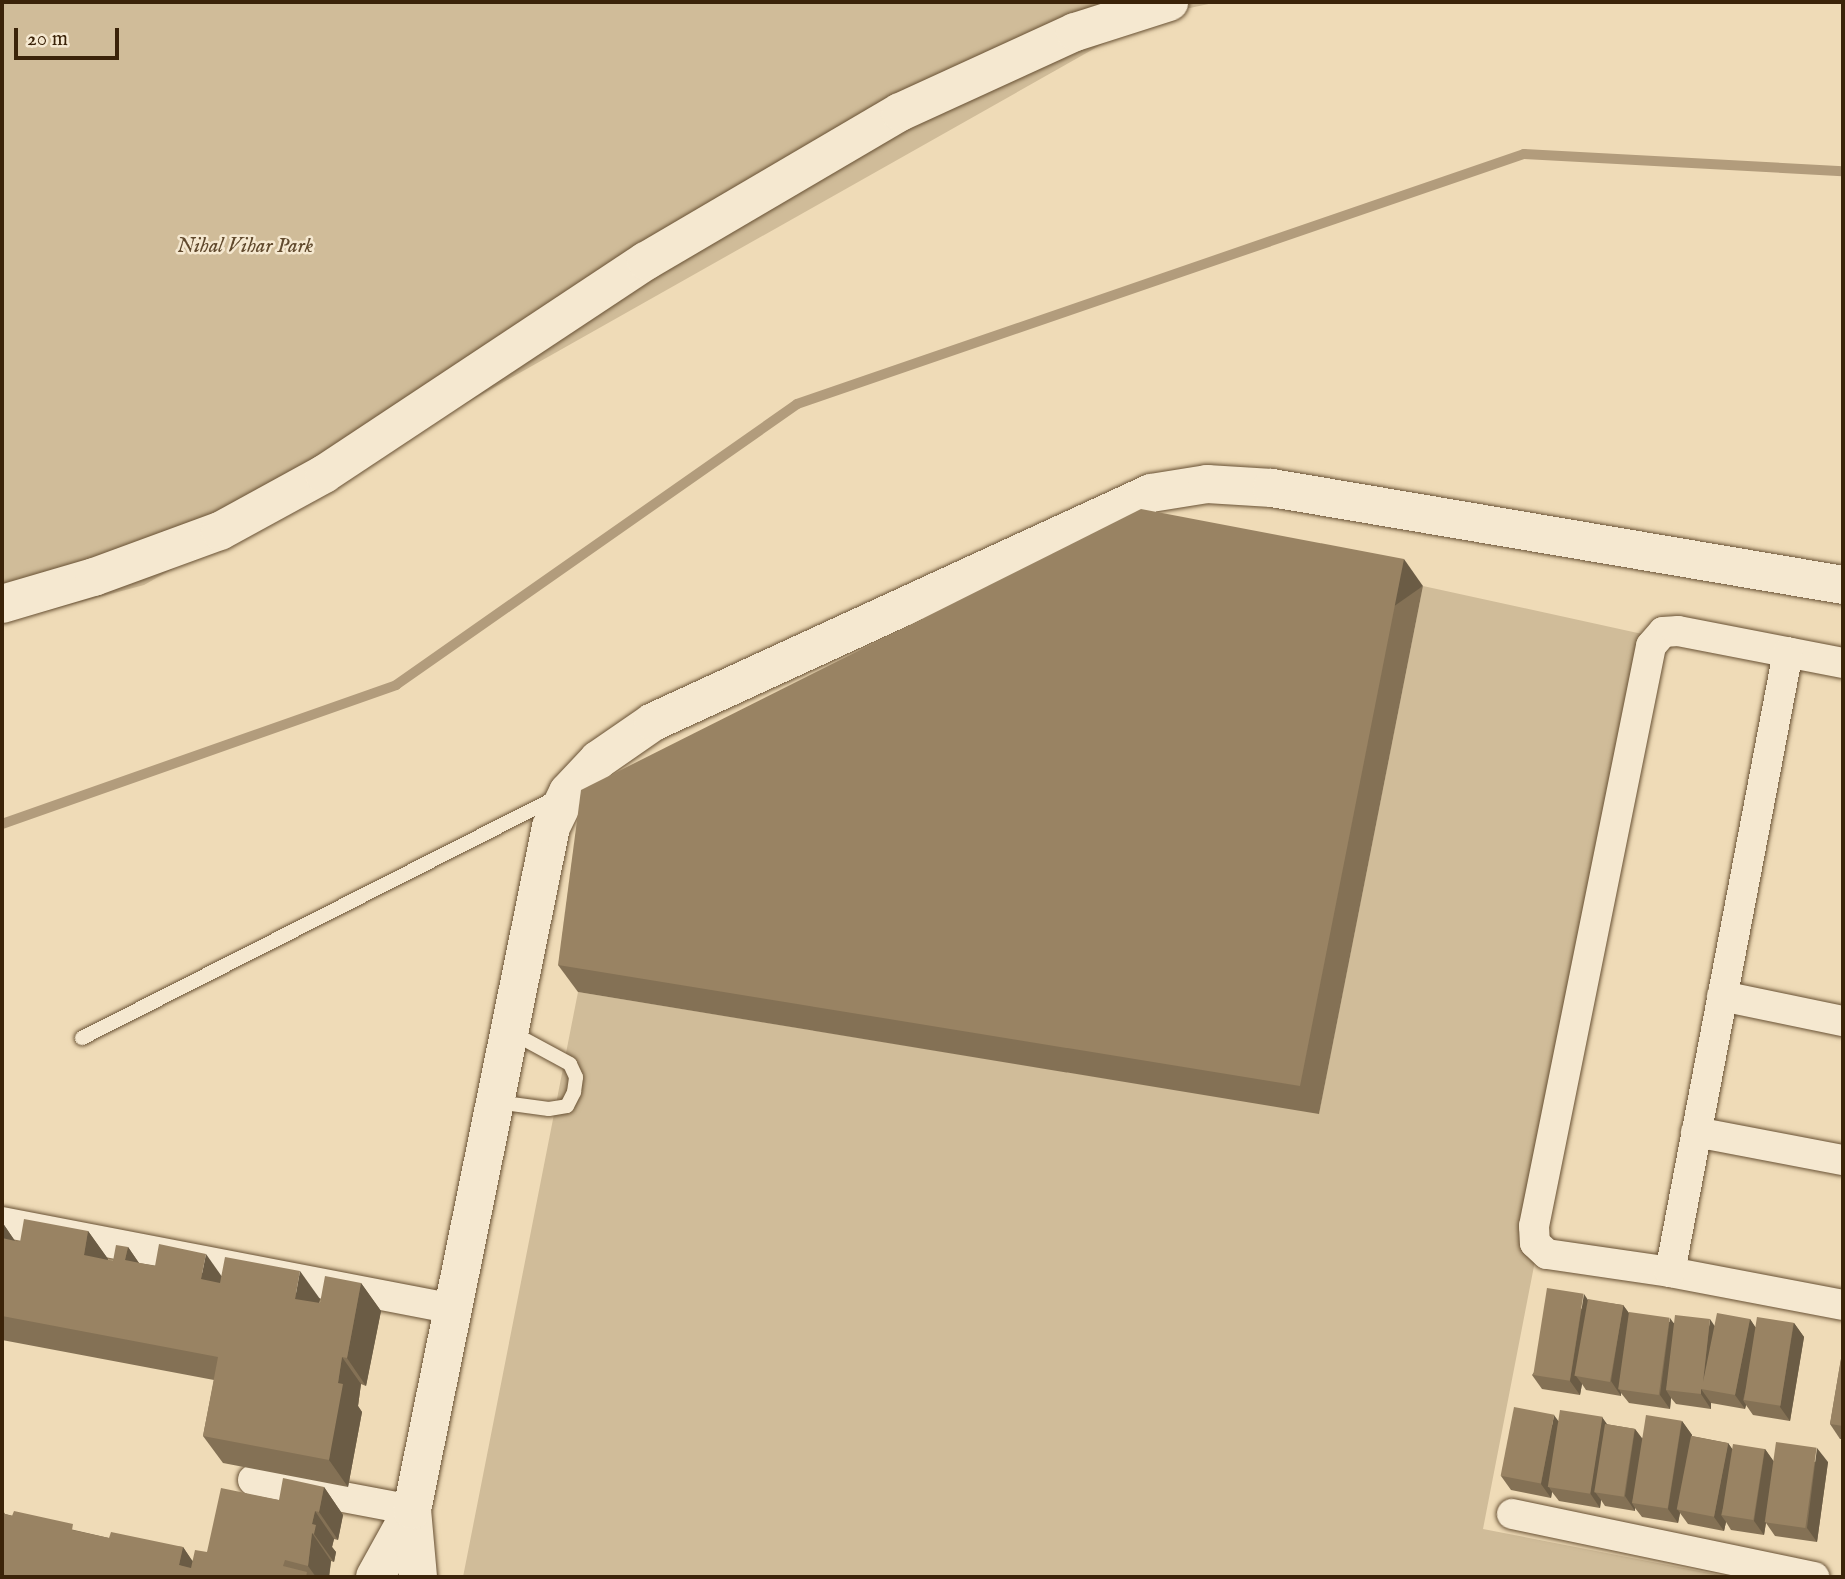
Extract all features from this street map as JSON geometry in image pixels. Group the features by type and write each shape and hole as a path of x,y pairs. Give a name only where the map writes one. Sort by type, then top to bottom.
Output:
{"street":[{"path":"2,604 94,577 220,531 324,474 646,261 900,112 1075,32 1169,2"},
{"path":"418,1577 412,1510 551,827 568,792 598,760 653,722 1151,493 1195,486 1272,488 1843,585"},
{"path":"1843,663 1678,631 1663,632 1651,646 1534,1226 1535,1243 1546,1254 1670,1272 1843,1305"},
{"path":"1670,1272 1787,652"},
{"path":"1722,996 1843,1021"},
{"path":"1696,1132 1843,1160"},
{"path":"2,1222 454,1309"},
{"path":"253,1480 412,1510"},
{"path":"375,1577 412,1510"},
{"path":"1512,1514 1814,1577"}],"lane":[{"path":"82,1038 568,792"},
{"path":"496,1102 549,1109 567,1106 576,1077 570,1064 510,1031"}],"green space":[{"name":"Nihal Vihar Park","path":"2,2 1218,2 1152,16 144,585 2,623"},
{"path":"1423,586 1656,637 1483,1529 1730,1577 463,1577 578,992 1319,1113"}],"building":[{"path":"1141,509 1404,559 1300,1086 558,965 581,790"},
{"path":"24,1219 88,1231 84,1255 113,1261 116,1245 128,1247 125,1260 155,1266 159,1244 206,1254 201,1279 220,1283 225,1257 300,1271 295,1299 320,1303 325,1276 361,1283 347,1358 342,1357 338,1383 343,1384 329,1460 203,1436 218,1357 2,1316 2,1238 20,1242"},
{"path":"1547,1288 1584,1294 1570,1381 1533,1375"},
{"path":"1588,1299 1623,1305 1610,1382 1574,1376"},
{"path":"1629,1312 1670,1318 1659,1395 1618,1389"},
{"path":"1717,1313 1750,1319 1735,1395 1701,1389 1701,1394 1666,1390 1675,1315 1710,1319 1703,1382"},
{"path":"1757,1317 1794,1323 1780,1406 1744,1400"},
{"path":"1843,1347 1843,1426 1830,1424"},
{"path":"1514,1407 1554,1415 1541,1484 1501,1476"},
{"path":"1560,1410 1602,1417 1590,1494 1548,1487"},
{"path":"1646,1415 1682,1421 1668,1509 1632,1503"},
{"path":"1605,1424 1635,1429 1624,1497 1594,1492"},
{"path":"1691,1436 1728,1443 1714,1517 1677,1510"},
{"path":"1776,1442 1817,1448 1805,1528 1765,1522"},
{"path":"1733,1444 1765,1449 1753,1520 1722,1515"},
{"path":"283,1478 324,1487 319,1512 315,1511 312,1524 316,1525 314,1534 312,1533 308,1566 285,1560 283,1566 307,1572 306,1577 2,1577 2,1513 12,1516 14,1511 73,1524 72,1530 109,1538 111,1532 183,1547 179,1565 191,1568 195,1550 207,1552 221,1488 279,1500"}],"waterway":[{"path":"2,824 396,685 797,404 1524,154 1843,171"}]}
